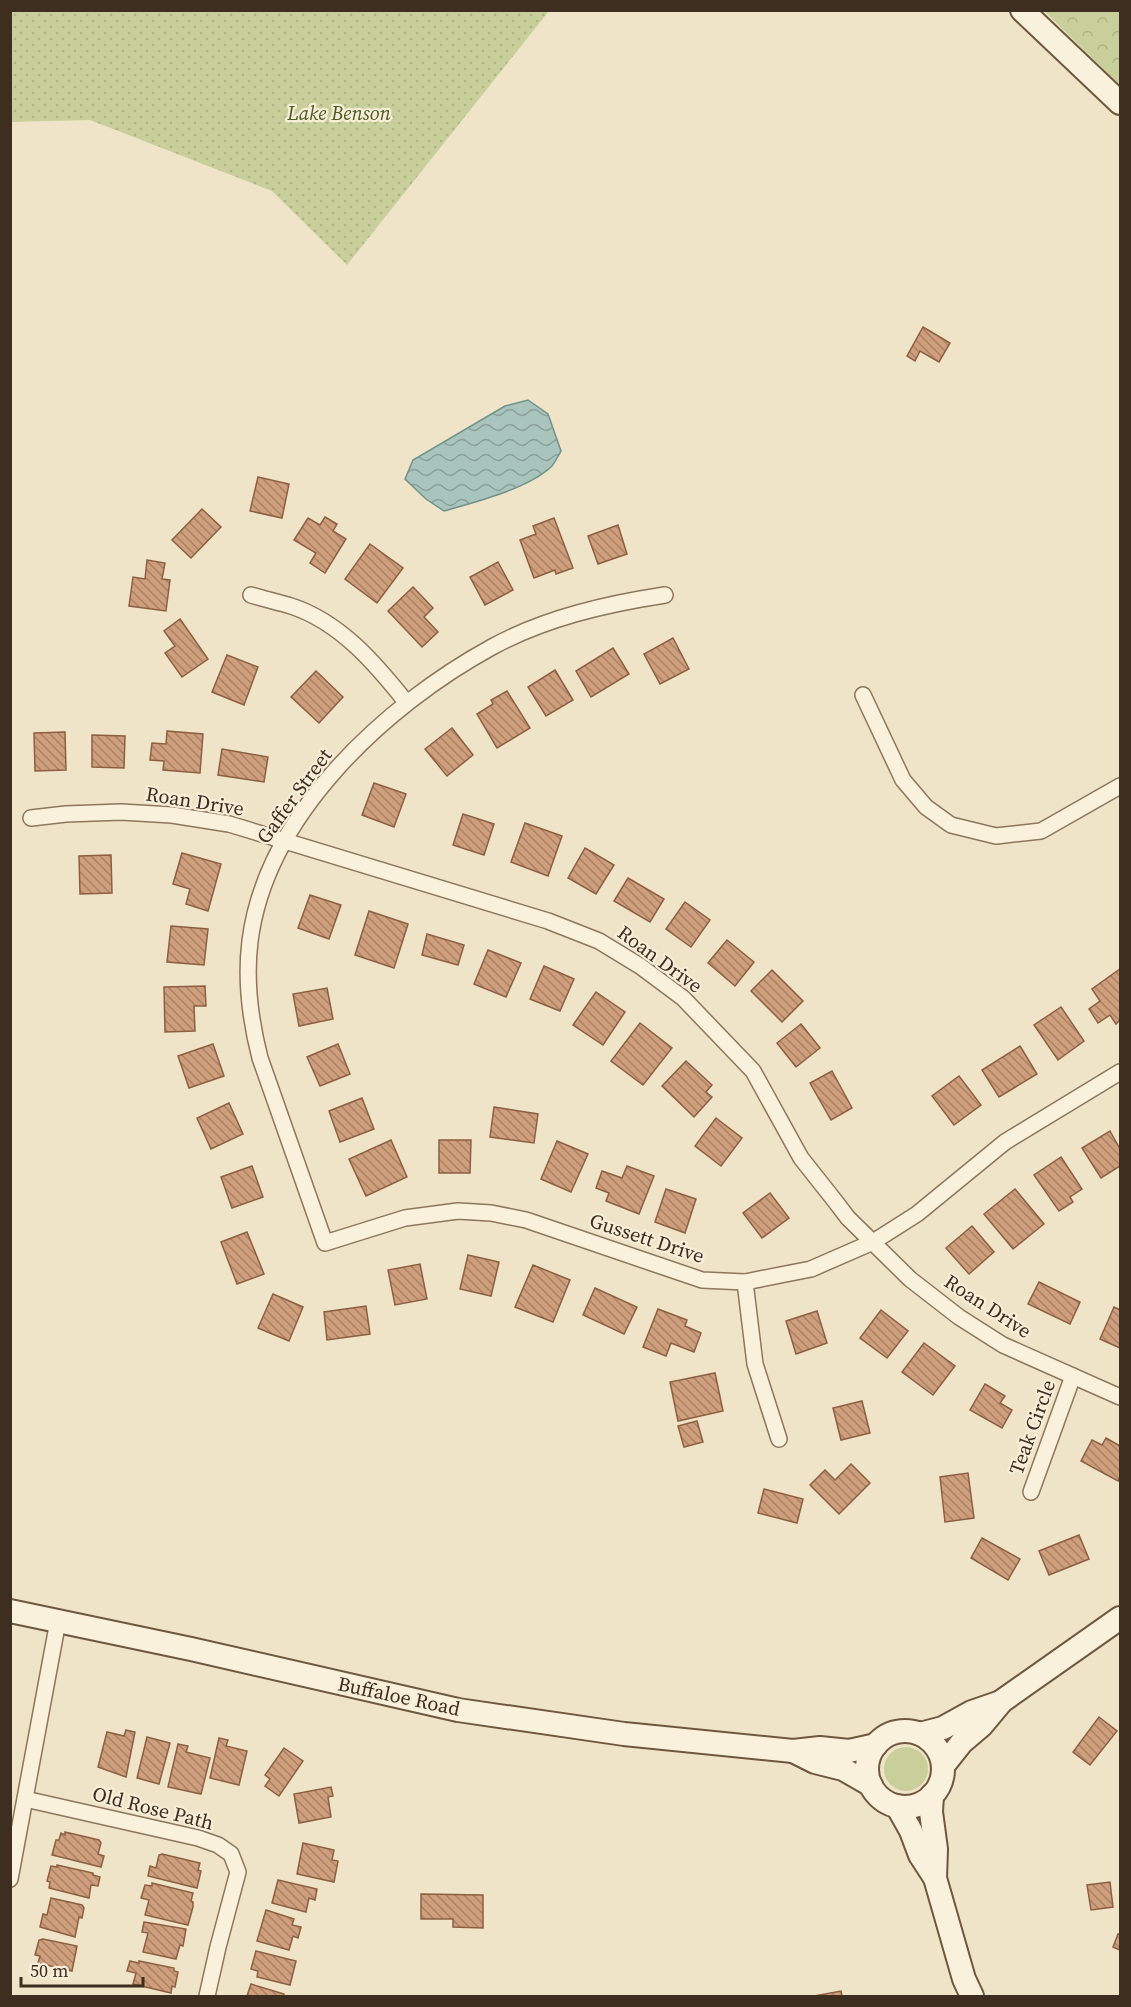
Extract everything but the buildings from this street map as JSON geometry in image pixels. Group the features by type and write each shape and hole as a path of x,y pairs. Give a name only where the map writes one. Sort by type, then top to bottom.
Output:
{"street":[{"path":"1022,10 1120,103"},
{"path":"250,595 292,606 316,617 352,640 406,702"},
{"name":"Gaffer Street","path":"325,1243 260,1058 252,1027 248,993 250,941 254,920 275,856 314,797 346,757 406,702 493,647 540,626 591,609 665,595"},
{"path":"863,695 903,780 926,807 951,825 996,836 1041,831 1120,786"},
{"name":"Roan Drive","path":"31,818 121,812 172,815 229,825 548,921 599,941 640,966 683,998 753,1071 801,1158 848,1218 910,1279 959,1317 1003,1345 1120,1397"},
{"name":"Gussett Drive","path":"325,1243 405,1218 458,1211 491,1213 526,1220 702,1280 745,1282 811,1269 873,1242 917,1214 1005,1142 1120,1073"},
{"path":"745,1282 755,1364 779,1439"},
{"name":"Teak Circle","path":"1031,1492 1073,1376"},
{"name":"Buffaloe Road","path":"10,1611 191,1649 458,1710 624,1734 793,1751 820,1748 849,1750 876,1745"},
{"path":"920,1734 943,1728 972,1712 1002,1701 1120,1618"},
{"path":"10,1879 58,1622"},
{"path":"943,1766 962,1742 982,1725 1002,1701"},
{"path":"908,1731 920,1734 936,1747 943,1766 942,1777 932,1795 922,1803 897,1806 886,1802 877,1795 867,1775 867,1764 876,1745 885,1737 896,1732 908,1731"},
{"name":"Buffaloe Road","path":"793,1751 815,1762 843,1769 871,1785"},
{"path":"932,1795 931,1812 936,1849 935,1878"},
{"name":"Old Rose Path","path":"25,1799 198,1838 218,1845 231,1854 238,1872 207,1996"},
{"path":"897,1806 911,1830 920,1855 935,1878 964,1979 972,1996"}],"green space":[{"name":"Lake Benson","path":"10,11 549,11 347,265 272,191 90,120 11,122"},
{"path":"1044,11 1120,11 1120,85"},
{"path":"906,1747 922,1753 928,1769 922,1785 906,1791 890,1785 884,1769 890,1753"}],"water":[{"path":"528,400 548,414 561,451 552,465 541,475 500,494 444,511 426,499 405,479 413,460 505,406"}]}
